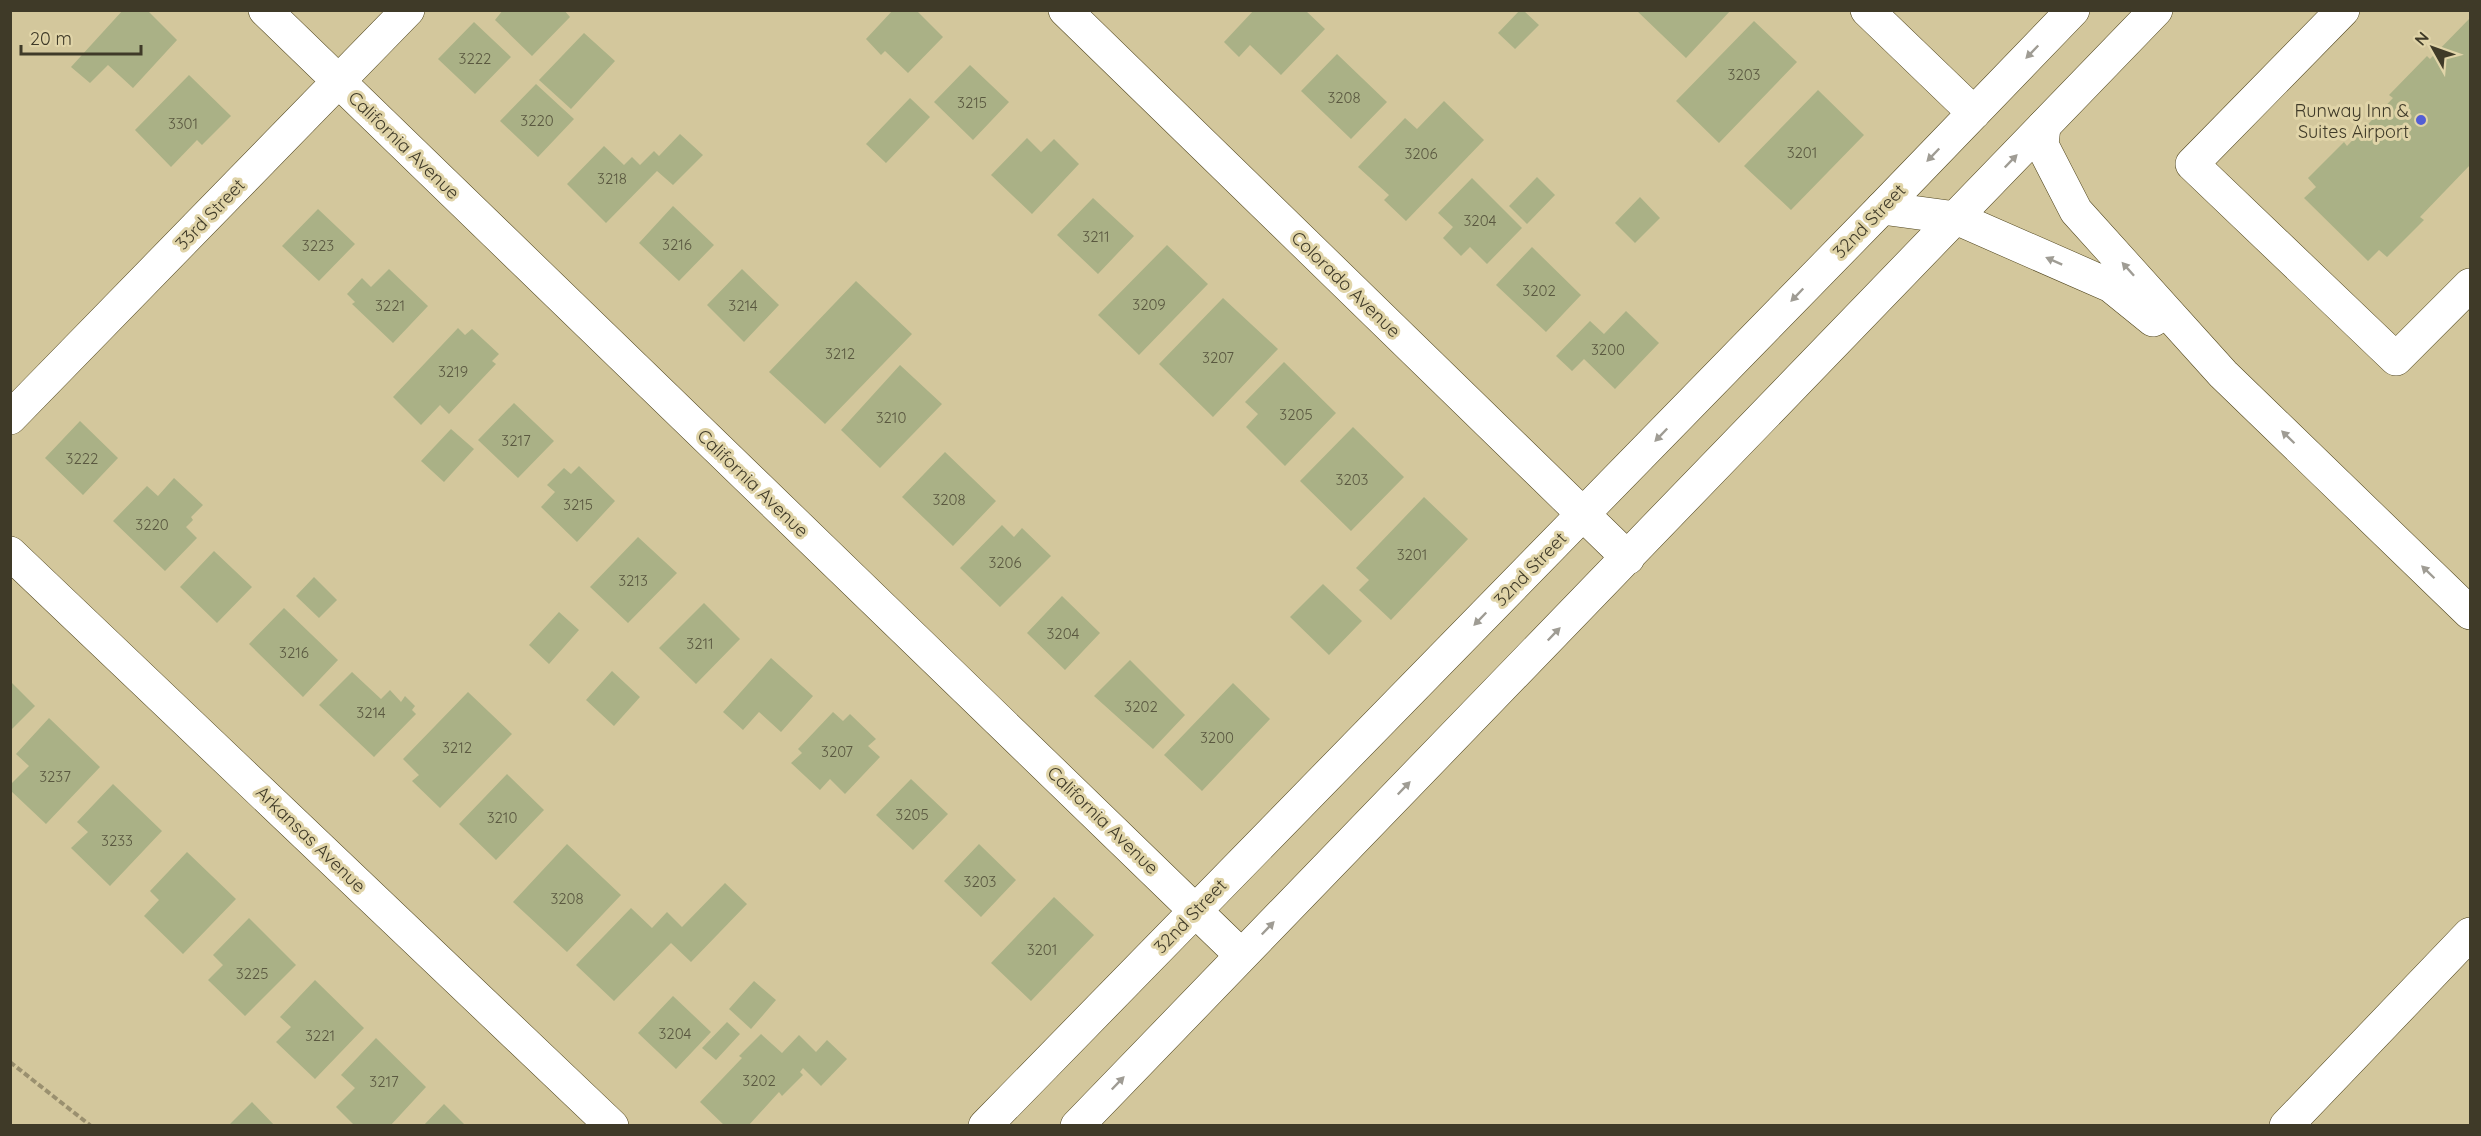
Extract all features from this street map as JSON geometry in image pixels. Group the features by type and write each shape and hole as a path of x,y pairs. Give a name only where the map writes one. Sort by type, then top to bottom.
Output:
{"main road":[{"name":"California Avenue","path":"265,10 1241,955"},
{"name":"33rd Street","path":"10,418 408,10"},
{"name":"Colorado Avenue","path":"1065,10 1628,558"},
{"path":"1868,10 1974,113"},
{"name":"32nd Street","path":"985,1125 2073,10"},
{"path":"1077,1125 2156,10"},
{"path":"2343,10 2192,164 2396,359 2470,285"},
{"path":"2044,126 2042,145 2076,212 2223,374 2470,613"},
{"path":"1882,208 1956,218 2110,286 2223,374"},
{"name":"Arkansas Avenue","path":"10,553 612,1125"},
{"path":"2286,1125 2470,934"}],"path":[{"path":"10,1062 91,1125"}],"building":[{"path":"123,10 147,10 177,40 133,88 108,65 90,83 71,67"},
{"path":"503,10 564,10 570,17 532,56 495,20"},
{"path":"893,10 916,10 943,37 908,73 885,51 881,55 866,39"},
{"path":"1254,10 1305,10 1325,29 1281,75 1250,45 1239,57 1224,42"},
{"path":"1520,10 1523,10 1539,25 1515,49 1498,33"},
{"path":"1636,10 1731,10 1686,58"},
{"name":"Runway Inn & Suites Airport","path":"2470,18 2470,165 2420,217 2424,220 2387,257 2379,250 2368,261 2304,198 2316,187 2308,178 2344,142 2347,146 2393,98 2389,95 2427,56 2430,59"},
{"path":"1754,21 1797,62 1719,143 1676,101"},
{"path":"474,22 511,57 475,94 438,59"},
{"path":"584,33 615,61 571,109 539,80"},
{"path":"1337,54 1387,102 1351,139 1301,91"},
{"path":"970,65 1009,102 973,140 934,102"},
{"path":"189,75 231,116 202,145 197,140 171,167 135,130"},
{"path":"536,84 574,119 538,157 500,121"},
{"path":"1818,90 1864,135 1791,210 1744,166"},
{"path":"910,98 930,117 886,163 866,144"},
{"path":"1444,101 1484,140 1406,221 1384,200 1389,195 1358,167 1405,118 1417,129"},
{"path":"680,134 703,155 673,185 657,171 606,223 567,184 604,146 624,165 632,157 640,165 654,151 659,156"},
{"path":"1027,138 1041,152 1054,139 1079,164 1032,214 991,175"},
{"path":"1537,177 1555,195 1527,224 1509,206"},
{"path":"1472,178 1522,228 1487,264 1470,247 1461,256 1443,238 1453,227 1438,213"},
{"path":"1640,197 1660,218 1635,243 1615,223"},
{"path":"1093,198 1134,236 1098,274 1057,235"},
{"path":"673,206 714,245 679,281 639,243"},
{"path":"318,209 355,244 319,281 282,246"},
{"path":"1167,245 1208,284 1139,355 1098,315"},
{"path":"1532,247 1581,295 1546,332 1496,285"},
{"path":"389,269 428,306 393,343 352,304 355,302 347,294 362,278 371,287"},
{"path":"742,269 779,305 744,342 707,305"},
{"path":"856,281 912,334 825,424 769,372"},
{"path":"1223,298 1278,349 1213,417 1159,364"},
{"path":"1626,311 1659,343 1615,389 1584,359 1572,371 1556,356 1590,321 1604,334"},
{"path":"458,328 465,335 472,329 499,354 492,361 496,364 449,414 440,405 421,425 393,397"},
{"path":"1284,362 1336,413 1285,466 1246,427 1258,414 1245,402"},
{"path":"900,365 942,404 880,468 841,430"},
{"path":"514,403 554,441 518,478 478,440"},
{"path":"80,421 118,458 83,495 45,458"},
{"path":"1353,427 1404,477 1351,531 1300,481"},
{"path":"451,429 474,449 444,482 421,461"},
{"path":"945,452 996,501 953,546 902,497"},
{"path":"579,466 615,501 577,542 541,507 555,492 547,485 564,468 571,474"},
{"path":"174,478 203,505 191,517 193,520 186,527 197,538 165,571 113,521 147,486 158,496"},
{"path":"1424,497 1468,539 1391,620 1359,590 1369,580 1356,568"},
{"path":"1002,525 1014,537 1022,528 1051,556 1000,607 960,568"},
{"path":"638,537 677,573 628,623 590,587"},
{"path":"214,551 252,587 217,623 180,587"},
{"path":"314,577 337,600 319,618 296,596"},
{"path":"1323,584 1362,621 1329,655 1290,617"},
{"path":"1062,596 1100,633 1065,670 1027,633"},
{"path":"704,603 740,639 696,684 659,648"},
{"path":"284,608 338,660 303,697 249,644"},
{"path":"559,612 579,630 549,664 529,645"},
{"path":"771,658 813,696 781,732 759,712 743,730 723,712"},
{"path":"1130,660 1185,715 1153,749 1094,696"},
{"path":"612,671 640,697 614,726 586,700"},
{"path":"352,672 381,699 390,690 401,702 405,696 415,706 412,710 416,714 374,757 319,705"},
{"path":"10,681 35,706 10,731"},
{"path":"1233,683 1270,719 1202,791 1164,755"},
{"path":"468,692 512,734 440,808 412,781 419,775 403,759"},
{"path":"833,712 843,721 850,714 876,739 868,746 880,757 845,794 830,779 820,790 791,763 802,753 798,749"},
{"path":"49,718 100,767 46,824 10,790 10,785 29,766 16,754"},
{"path":"507,774 544,810 496,860 459,824"},
{"path":"911,779 948,814 913,850 876,815"},
{"path":"113,784 162,831 110,886 71,848 88,832 77,822"},
{"path":"567,844 621,895 567,952 513,902"},
{"path":"979,844 1016,880 981,917 944,881"},
{"path":"187,852 236,899 183,954 144,916 159,900 150,891"},
{"path":"725,883 747,904 691,962 671,943 614,1001 576,965 631,908 652,928 667,912 682,927"},
{"path":"1054,897 1094,935 1031,1001 991,963"},
{"path":"249,918 296,965 245,1016 208,980 223,965 213,955"},
{"path":"315,980 364,1028 315,1079 276,1042 291,1027 280,1017"},
{"path":"754,981 776,1000 751,1029 729,1009"},
{"path":"673,996 711,1032 676,1069 638,1033"},
{"path":"727,1022 740,1034 716,1060 702,1048"},
{"path":"761,1034 782,1053 799,1035 816,1052 827,1040 847,1059 821,1086 803,1068 800,1072 803,1075 782,1096 779,1092 748,1126 725,1126 700,1102 742,1058 739,1056"},
{"path":"376,1038 426,1087 390,1126 355,1126 336,1107 355,1088 341,1075"},
{"path":"252,1102 275,1126 228,1126"},
{"path":"444,1104 466,1126 423,1126"}],"place":[{"name":"Runway Inn & Suites Airport","path":"2421,120"}]}
